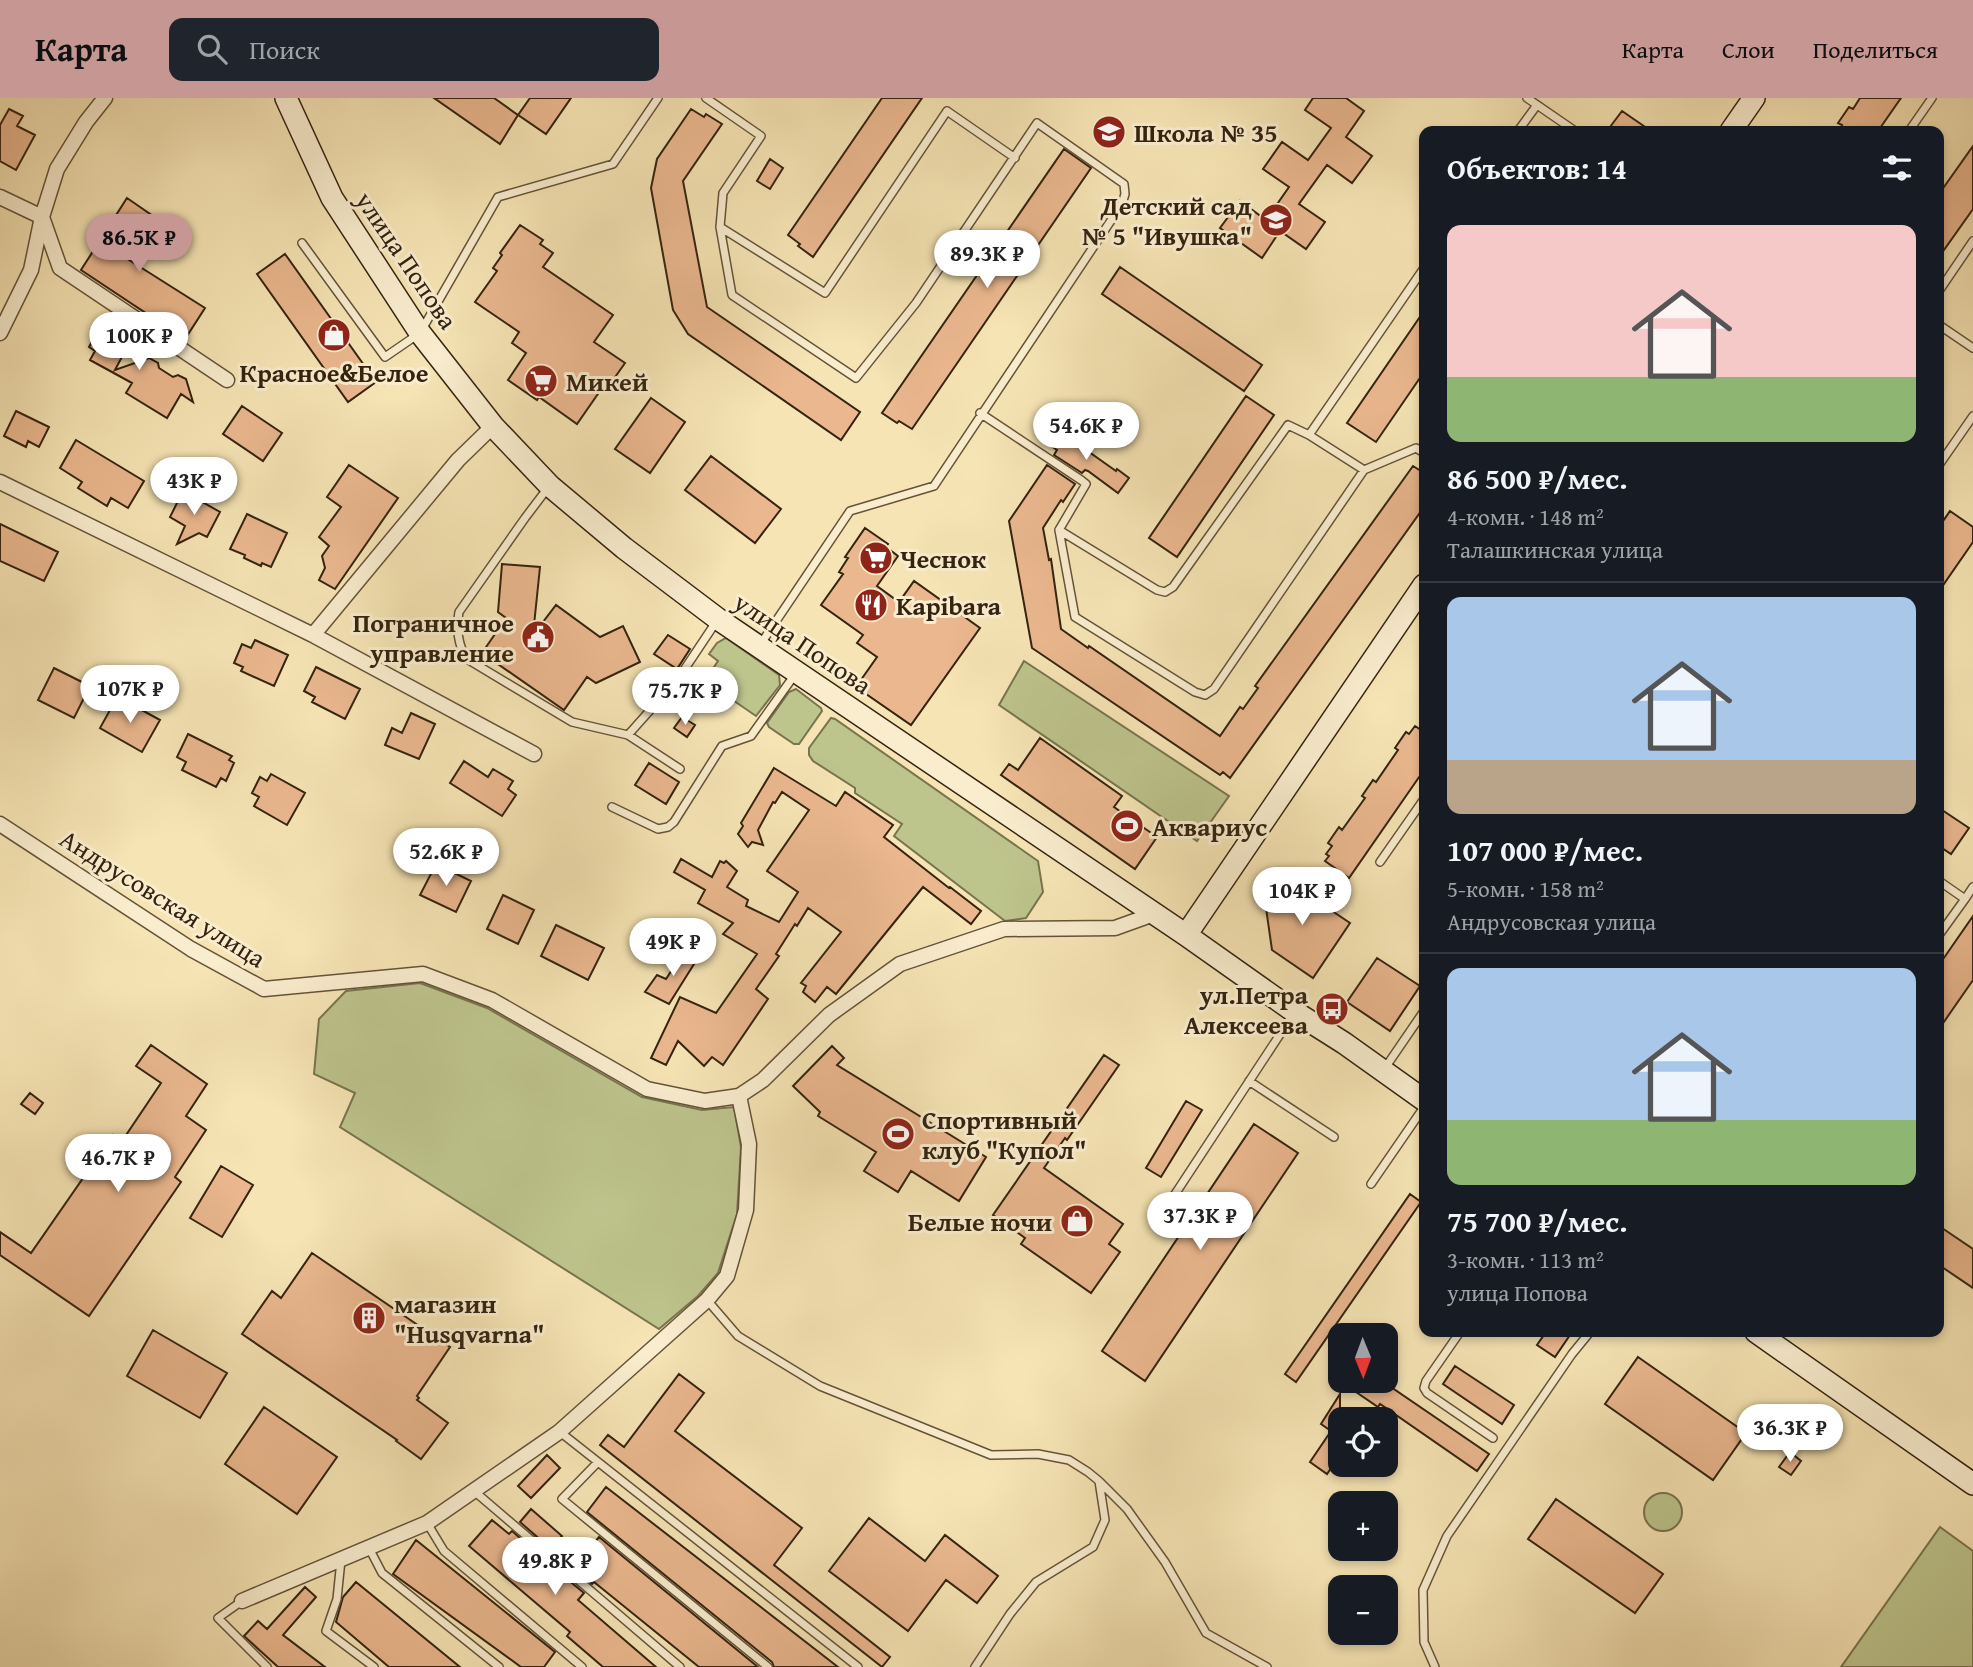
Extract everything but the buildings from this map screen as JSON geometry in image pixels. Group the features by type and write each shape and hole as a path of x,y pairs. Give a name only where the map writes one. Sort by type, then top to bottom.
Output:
{"street":[{"path":"0,333 31,270 42,217 57,169 86,122 105,98"},
{"name":"улица Попова","path":"286,98 332,198 420,333 493,426 550,486 624,548 718,619 1186,935 1294,1012 1345,1043 1419,1096"},
{"path":"1734,126 1754,98"},
{"path":"0,197 42,217 60,268 227,380"},
{"path":"313,635 458,460 493,426"},
{"path":"0,482 313,635 534,754"},
{"path":"1186,935 1419,592"},
{"name":"Андрусовская улица","path":"4,830 191,949 264,989 423,974 492,1000 647,1089 705,1101 739,1096"},
{"path":"242,1601 427,1523 559,1432 707,1300 727,1276 746,1210 749,1144 739,1096 763,1080 829,1015 900,964 1004,929 1115,928 1154,914"},
{"path":"1763,1337 1973,1484"}],"lane":[{"path":"302,243 386,357 420,333 498,197 613,164 658,98"},
{"path":"705,98 761,136 723,192 720,227 732,295 856,378 916,303 1037,123 1124,184 1122,204 934,486 850,511 760,646"},
{"path":"1527,98 1568,126"},
{"path":"1912,126 1932,98"},
{"path":"1521,126 1536,105"},
{"path":"720,227 825,293 947,111 1015,158"},
{"path":"1944,284 1973,241"},
{"path":"1309,435 1419,275"},
{"path":"1944,328 1973,348"},
{"path":"981,414 1086,484 1059,530 1075,617 1195,692 1205,695 1214,689 1364,470 1416,448 1419,450"},
{"path":"1944,459 1973,416"},
{"path":"1059,530 1157,590 1166,592 1173,587 1288,425 1364,470"},
{"path":"550,486 459,612 457,624 461,651 467,659 572,722 628,735 680,769"},
{"path":"628,735 678,679 718,619"},
{"path":"612,807 658,829 668,827 674,822 722,746 751,736 797,673"},
{"path":"1380,862 1419,806"},
{"path":"1944,884 1965,898"},
{"path":"1944,928 1973,887"},
{"path":"1161,1214 1294,1012"},
{"path":"1383,1070 1419,1018"},
{"path":"1249,1081 1334,1137"},
{"path":"1371,1184 1419,1114"},
{"path":"707,1300 738,1336 820,1386 991,1455 1038,1454 1069,1460 1088,1472 1126,1508 1165,1562 1206,1633 1266,1667"},
{"path":"1457,1337 1424,1388 1427,1393 1493,1438"},
{"path":"1435,1667 1424,1642 1423,1590 1447,1536 1586,1337"},
{"path":"559,1432 858,1667"},
{"path":"598,1462 562,1499 768,1667"},
{"path":"975,1667 1010,1614 1036,1582 1093,1547 1105,1520 1099,1480"},
{"path":"474,1491 680,1667"},
{"path":"427,1523 444,1551 582,1667"},
{"path":"369,1548 382,1573 499,1667"},
{"path":"341,1559 337,1599 326,1630 374,1667"},
{"path":"242,1601 218,1618 267,1667"}],"green space":[{"path":"726,638 779,675 780,685 756,716 705,681 718,661 709,654 717,643"},
{"path":"1024,661 1229,796 1197,841 999,705"},
{"path":"796,689 822,711 799,744 794,744 767,723 789,692"},
{"path":"831,718 1038,861 1043,892 1026,918 1005,921 894,836 902,824 855,793 855,788 813,761 809,748"},
{"path":"420,983 487,1008 642,1097 702,1110 734,1107 741,1147 737,1214 718,1273 698,1296 659,1329 340,1127 355,1093 314,1074 319,1019 346,991"},
{"path":"1663,1493 1677,1498 1682,1512 1677,1526 1663,1531 1649,1526 1644,1512 1649,1498"},
{"path":"1940,1527 1973,1551 1973,1667 1841,1667"}],"place":[{"name":"Школа № 35","path":"1109,132"},
{"name":"Детский сад № 5 \"Ивушка\"","path":"1276,220"},
{"name":"Красное&Белое","path":"334,335"},
{"name":"Микей","path":"541,381"},
{"name":"Чеснок","path":"876,558"},
{"name":"Kapibara","path":"871,605"},
{"name":"Пограничное управление","path":"538,637"},
{"name":"Аквариус","path":"1127,826"},
{"name":"ул.Петра Алексеева","path":"1332,1009"},
{"name":"Спортивный клуб \"Купол\"","path":"898,1134"},
{"name":"Белые ночи","path":"1077,1221"},
{"name":"магазин \"Husqvarna\"","path":"369,1318"}]}
